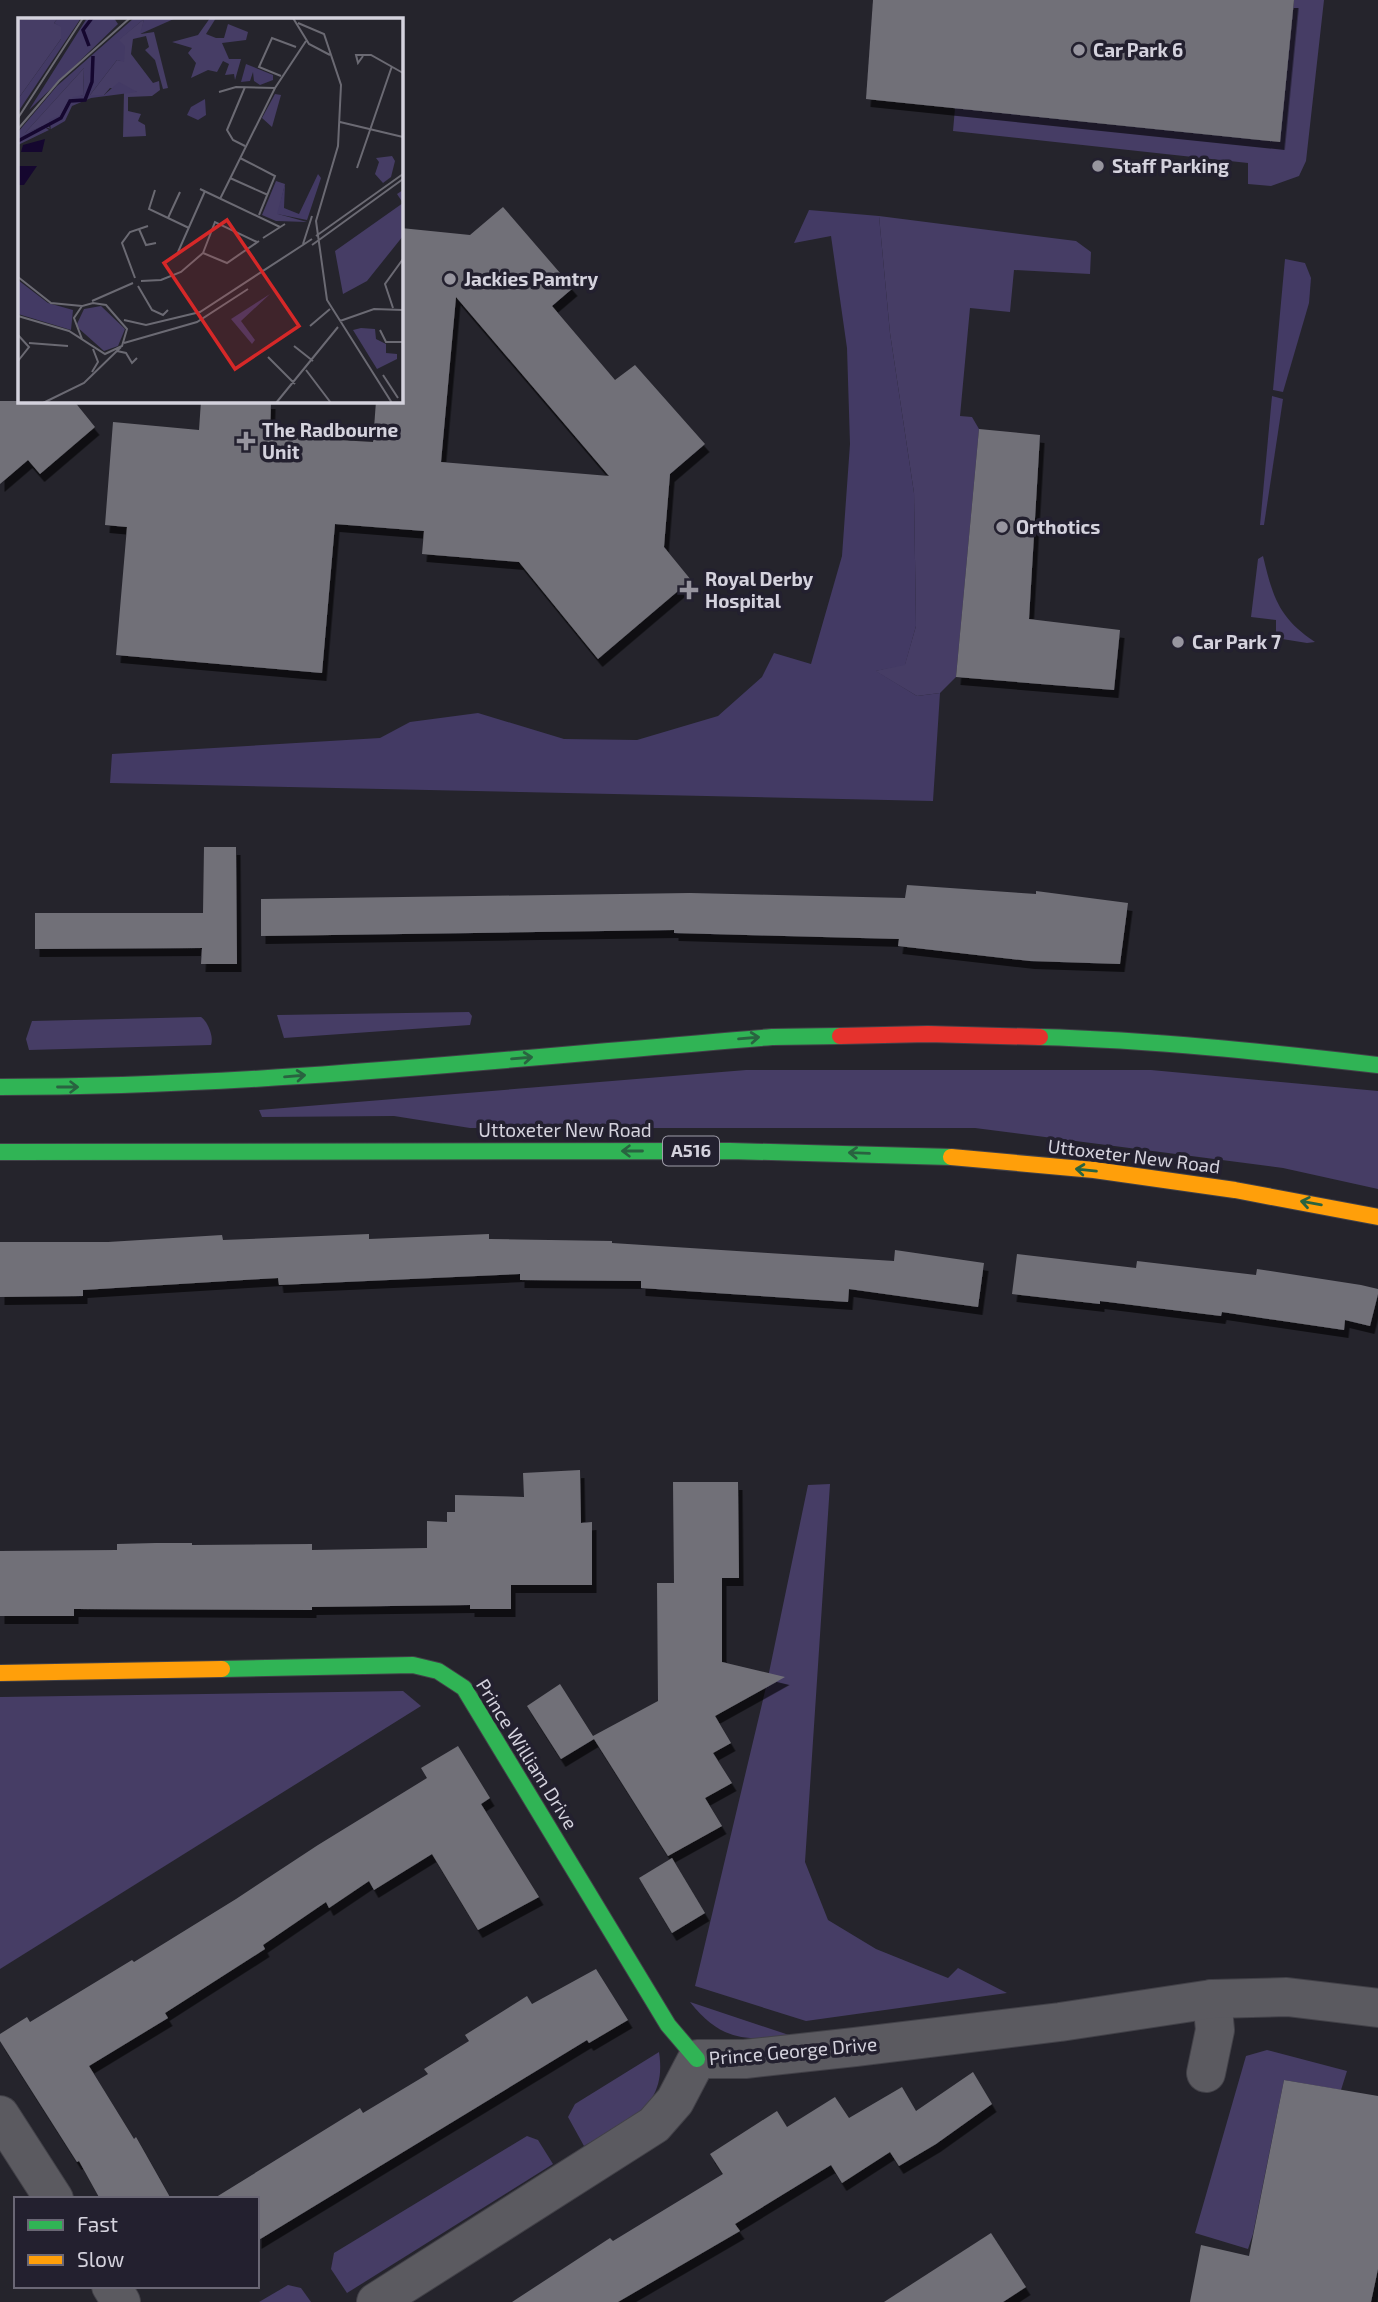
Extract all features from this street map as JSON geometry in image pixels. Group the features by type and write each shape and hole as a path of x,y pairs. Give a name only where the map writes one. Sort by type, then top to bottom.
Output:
{"main road":[{"path":"0,1087 220,1082 772,1037 928,1034 1123,1039 1378,1065"},
{"name":"Uttoxeter New Road","path":"0,1152 730,1151 959,1157 1094,1170 1235,1190 1378,1217"},
{"name":"Prince William Drive","path":"0,1673 413,1665 438,1671 464,1688 668,2025 697,2059"}],"street":[{"name":"Prince George Drive","path":"376,2302 654,2125 675,2101 697,2059 745,2059 855,2047 1060,2022 1212,1999 1287,1997 1378,2008"},
{"path":"1206,2073 1216,2030 1212,1999"},
{"path":"0,2115 53,2197"}],"shaded area":[{"path":"1294,0 1324,0 1306,161 1299,176 1271,186 1248,184 1248,163 953,131 955,108 1279,142"},
{"path":"809,210 879,216 890,333 914,493 916,626 905,665 876,671 917,696 940,693 933,801 110,783 112,754 380,738 410,722 478,713 564,739 637,740 718,716 762,677 774,653 811,664 842,556 850,444 847,348 831,236 794,243"},
{"path":"879,216 1076,241 1091,252 1090,274 1014,270 1010,312 970,308 960,416 972,417 979,429 956,677 940,693 917,696 875,671 905,664 916,626 914,493 890,333"},
{"path":"1285,259 1305,263 1311,278 1309,303 1283,392 1273,390"},
{"path":"1272,396 1283,399 1264,525 1260,525"},
{"path":"1263,556 1279,606 1293,624 1315,642 1276,638 1276,620 1251,617 1258,559"},
{"path":"469,1012 472,1016 470,1025 284,1038 277,1015"},
{"path":"201,1017 210,1030 211,1045 29,1050 26,1039 32,1021"},
{"path":"746,1070 1151,1070 1378,1091 1378,1189 1283,1168 975,1128 470,1128 394,1116 262,1117 259,1110"},
{"path":"830,1484 805,1862 828,1920 876,1949 948,1978 958,1968 1007,1993 806,2021 695,1986 766,1687 808,1485"},
{"path":"403,1691 421,1706 0,1969 0,1697"},
{"path":"690,2002 792,2036 735,2036 712,2024"},
{"path":"1267,2050 1347,2071 1341,2090 1284,2080 1248,2249 1195,2233 1246,2056"},
{"path":"659,2052 657,2087 650,2100 629,2121 584,2146 568,2117 575,2104"},
{"path":"527,2136 538,2140 553,2164 347,2293 331,2269 334,2253"},
{"path":"288,2285 301,2288 311,2302 259,2302"}],"building":[{"name":"Car Park 6","path":"873,0 1294,0 1280,142 866,99"},
{"name":"The Radbourne Unit","path":"503,207 573,288 552,306 615,380 635,365 705,444 670,474 664,547 691,580 598,659 519,562 422,554 424,531 335,524 322,673 116,655 127,527 105,525 113,422 199,430 201,402 271,402 270,436 373,442 376,402 402,402 402,228 470,235","holes":["456,297 609,476 441,462"]},
{"path":"0,401 75,402 95,427 40,474 28,460 0,484"},
{"name":"Orthotics","path":"979,429 1040,435 1029,619 1120,630 1114,690 956,677"},
{"path":"204,847 236,847 237,964 201,964 202,948 35,949 35,913 203,913"},
{"path":"907,885 1036,894 1036,891 1128,903 1120,964 1030,961 898,946 899,939 674,933 674,930 261,936 261,899 690,893 905,898"},
{"path":"369,1234 369,1239 489,1234 489,1239 612,1241 894,1261 895,1250 984,1263 978,1307 849,1289 848,1302 641,1288 641,1281 520,1280 520,1274 279,1285 278,1278 83,1290 83,1296 0,1297 0,1242 108,1242 222,1235 223,1240"},
{"path":"1017,1254 1136,1268 1137,1261 1256,1275 1257,1269 1361,1285 1378,1289 1378,1294 1370,1326 1345,1320 1344,1330 1222,1312 1221,1316 1100,1301 1100,1304 1012,1294"},
{"path":"580,1470 581,1523 592,1522 592,1585 511,1585 511,1609 470,1609 470,1605 312,1607 312,1610 74,1609 74,1616 0,1616 0,1551 117,1550 117,1544 156,1543 312,1544 312,1550 427,1548 427,1521 447,1522 447,1512 455,1512 455,1495 524,1497 523,1473"},
{"path":"673,1482 738,1482 739,1578 722,1578 722,1662 785,1677 715,1716 731,1743 713,1753 732,1783 705,1798 722,1826 668,1856 594,1739 561,1759 527,1706 560,1684 593,1736 658,1701 657,1583 674,1583"},
{"path":"458,1746 490,1798 481,1804 539,1897 478,1930 432,1854 374,1890 369,1881 329,1908 326,1902 263,1945 265,1949 165,2013 168,2018 89,2066 134,2139 136,2137 170,2197 99,2197 79,2161 77,2162 0,2041 0,2034 27,2017 30,2022 236,1899 427,1778 421,1768"},
{"path":"672,1858 705,1913 672,1933 639,1878"},
{"path":"596,1969 628,2020 589,2043 587,2040 259,2240 259,2197 216,2197 360,2108 363,2113 428,2074 424,2069 469,2041 465,2035 527,1996 532,2004"},
{"path":"973,2072 992,2104 936,2144 899,2166 890,2152 842,2183 831,2165 735,2224 740,2231 618,2302 512,2302 610,2238 613,2241 723,2174 710,2154 777,2111 787,2127 835,2097 849,2118 902,2087 916,2111"},
{"path":"1284,2080 1378,2096 1378,2269 1371,2302 1190,2302 1201,2245 1249,2256"},
{"path":"991,2233 1026,2287 1003,2302 884,2302"}],"traffic: fast":[{"path":"0,1087 97,1086 290,1077 772,1037 840,1036"},
{"path":"1040,1037 1167,1044 1378,1065"},
{"path":"0,1152 730,1151 951,1157"},
{"path":"222,1669 413,1665 438,1671 464,1688 668,2025 697,2059"}],"traffic: slow":[{"path":"951,1157 1094,1170 1235,1190 1378,1217"},
{"path":"0,1673 222,1669"}],"traffic: jam":[{"path":"840,1036 928,1034 1040,1037"}],"place":[{"name":"Car Park 6","path":"1079,50"},
{"name":"Staff Parking","path":"1098,166"},
{"name":"Jackies Pamtry","path":"450,279"},
{"name":"The Radbourne Unit","path":"246,441"},
{"name":"Orthotics","path":"1002,527"},
{"name":"Royal Derby Hospital","path":"689,590"},
{"name":"Car Park 7","path":"1178,642"}]}
